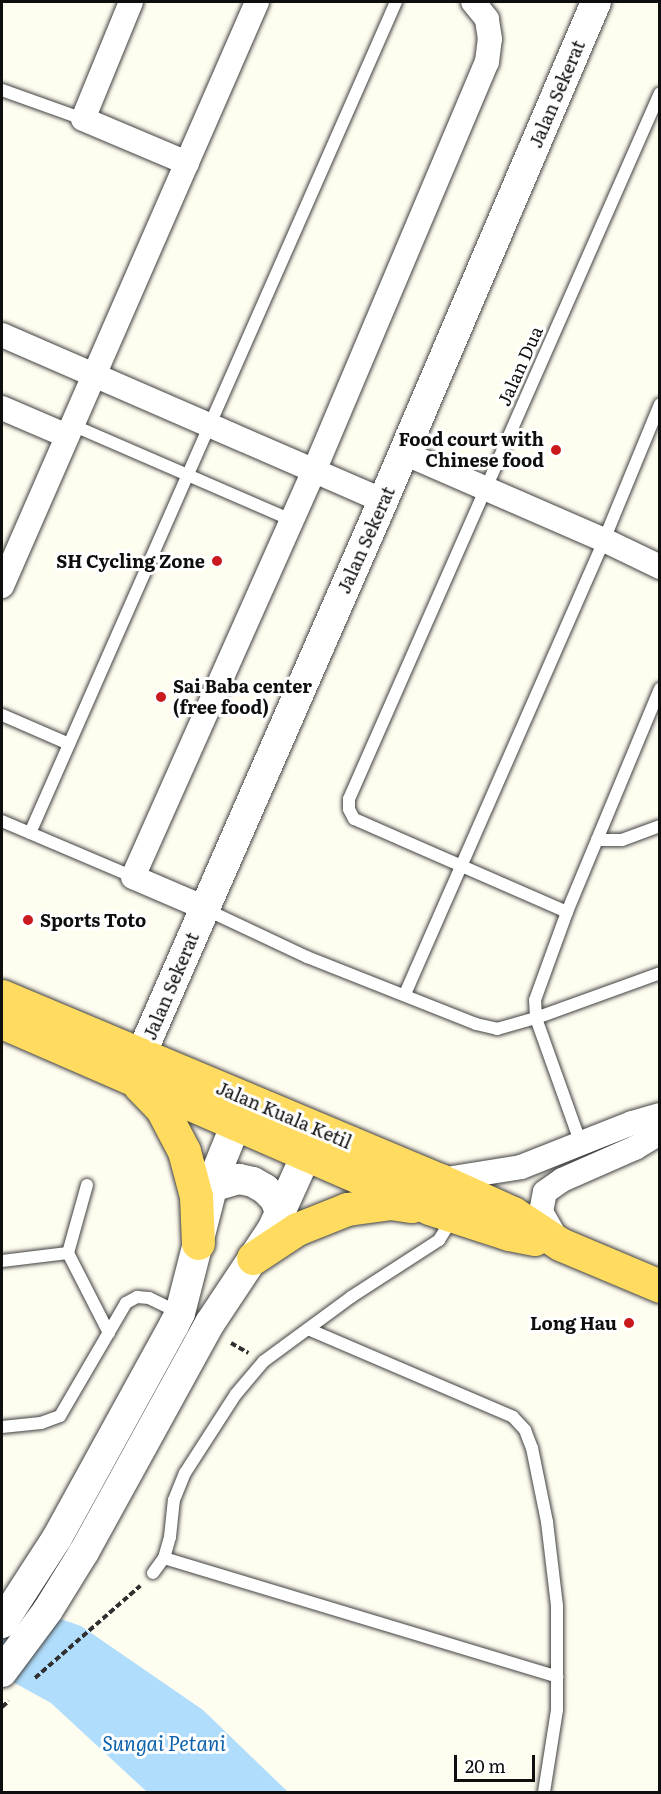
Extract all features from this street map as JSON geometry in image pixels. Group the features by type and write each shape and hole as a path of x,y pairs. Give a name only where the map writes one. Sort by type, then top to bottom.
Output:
{"main road":[{"name":"Jalan Kuala Ketil","path":"2,996 137,1065 311,1142 509,1234 560,1244 660,1286"},
{"name":"Jalan Kuala Ketil","path":"2,1022 137,1065"},
{"path":"137,1065 184,1151 196,1196 198,1243"},
{"path":"253,1258 297,1228 347,1209 390,1203 441,1202"}],"street":[{"path":"131,2 83,120 187,163"},
{"path":"2,586 9,549 69,431 257,2"},
{"path":"205,908 133,878 314,471 487,62 490,39 487,20 473,2"},
{"name":"Jalan Sekerat","path":"137,1065 404,453 596,2"},
{"path":"2,335 383,501"},
{"path":"2,408 69,431"},
{"path":"404,453 604,540 660,567"},
{"path":"2,1623 57,1538 180,1313 212,1187 241,1112"},
{"path":"441,1202 521,1167 632,1123 660,1115"},
{"path":"560,1244 546,1225 541,1212 545,1192 562,1180 635,1148 660,1133"},
{"path":"13,1685 66,1581 210,1323 280,1212 311,1142"},
{"path":"212,1187 239,1179 253,1182 275,1199 280,1212"}],"lane":[{"path":"30,833 396,2"},
{"path":"2,90 83,120"},
{"name":"Jalan Dua","path":"461,865 354,819 349,809 349,799 660,93"},
{"path":"405,994 604,540 660,404"},
{"path":"69,431 187,475 292,520"},
{"path":"581,1144 536,1018 535,999 567,912 660,689"},
{"path":"2,715 69,744"},
{"path":"2,820 133,878"},
{"path":"597,840 622,840 660,826"},
{"path":"461,865 567,912"},
{"path":"205,908 307,957 476,1024 497,1029 536,1018 660,974"},
{"path":"87,1185 68,1253 109,1333"},
{"path":"153,1573 164,1558 170,1537 174,1500 185,1473 236,1394 264,1361 351,1296 439,1240 441,1202"},
{"path":"2,1261 68,1253"},
{"path":"2,1427 41,1423 60,1416 126,1303 136,1297 149,1298 180,1313"},
{"path":"308,1329 513,1417 525,1430 532,1448 553,1566 557,1616 557,1710 544,1792"},
{"path":"164,1558 557,1677"}],"path":[{"path":"2,1707 13,1685 117,1608 153,1573"}],"water":[{"name":"Sungai Petani","path":"2,1599 81,1626 203,1710 288,1792 147,1792 51,1703 2,1676"}],"place":[{"name":"Food court with Chinese food","path":"556,450"},
{"name":"SH Cycling Zone","path":"217,561"},
{"name":"Sai Baba center (free food)","path":"161,697"},
{"name":"Sports Toto","path":"28,920"},
{"name":"Long Hau","path":"629,1323"}]}
